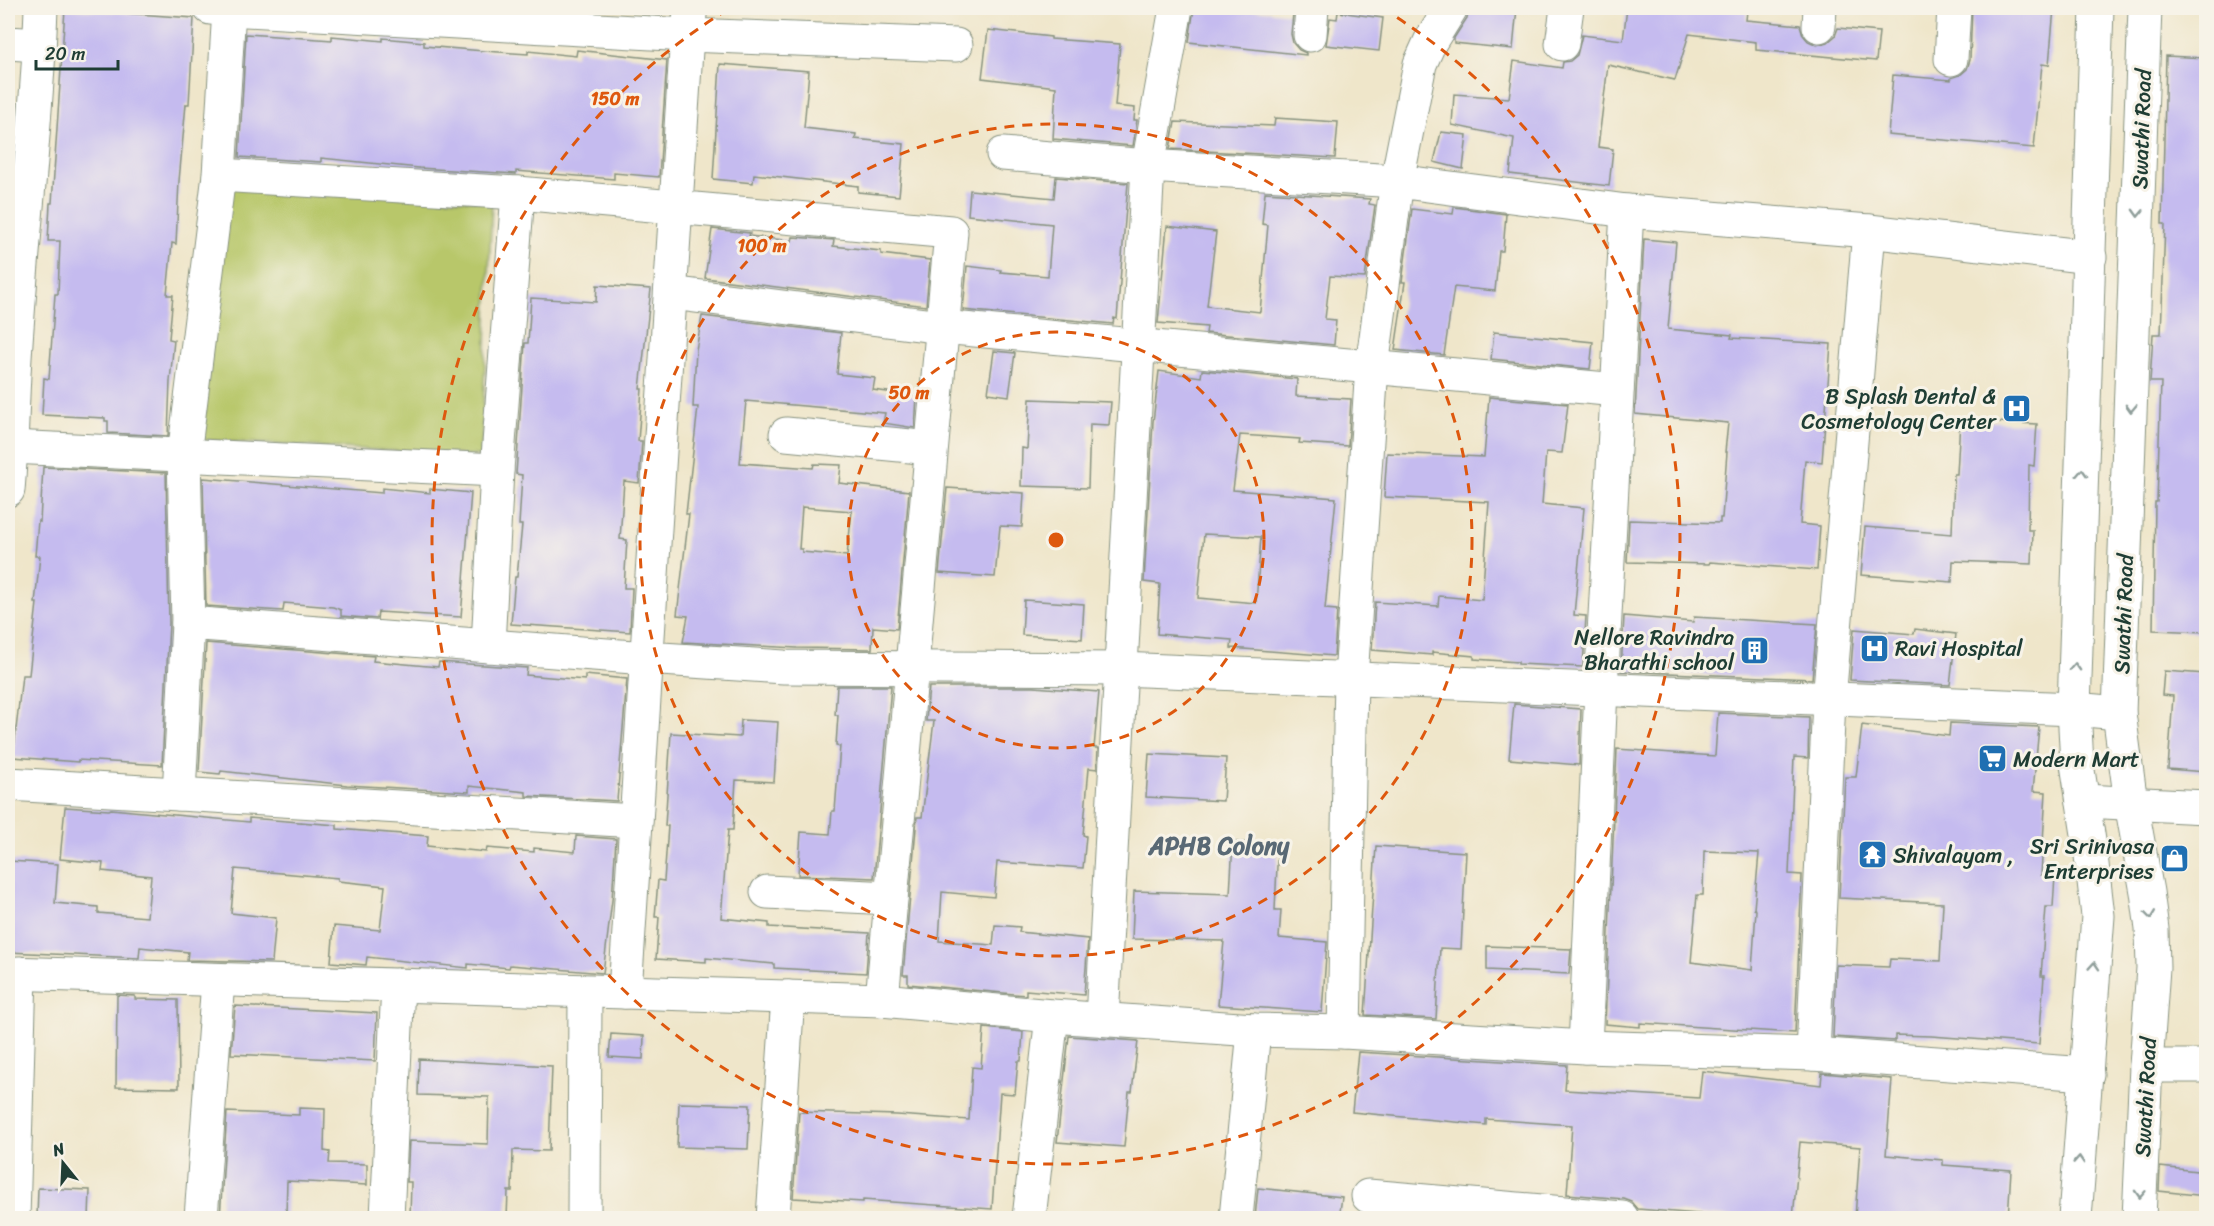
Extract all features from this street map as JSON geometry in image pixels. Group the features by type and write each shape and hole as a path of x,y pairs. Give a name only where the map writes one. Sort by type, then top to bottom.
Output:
{"street":[{"path":"8,490 23,44 41,8"},
{"path":"179,794 188,623 184,455 219,175 219,8 689,21 956,45"},
{"path":"1102,1019 1148,166 1176,8"},
{"path":"1344,1032 1352,678 1372,367 1397,181 1420,64 1430,42 1451,8"},
{"path":"1562,44 1567,8"},
{"path":"1951,59 1954,8"},
{"name":"Swathi Road","path":"2075,1218 2098,916 2077,764 2074,709 2097,8"},
{"name":"Swathi Road","path":"2139,1218 2153,968 2152,929 2130,803 2119,713 2145,8"},
{"path":"625,992 689,21"},
{"path":"1003,154 1148,166 1397,181 1627,211 1869,231 2090,257"},
{"path":"219,175 518,193 951,232 882,1000"},
{"path":"488,646 497,470 518,193"},
{"path":"1585,1047 1601,689 1627,211"},
{"path":"1813,1054 1829,700 1869,231"},
{"path":"670,293 942,327 1617,390"},
{"path":"786,434 931,448"},
{"path":"11,447 497,470"},
{"path":"188,623 784,667 1120,669 2074,709 2119,713"},
{"path":"8,784 636,821"},
{"path":"2083,801 2206,807"},
{"path":"767,892 891,898"},
{"path":"14,1218 14,973 882,1000 1052,1016 1254,1030 1344,1032 1585,1047 1813,1054 2087,1074"},
{"path":"201,1218 218,980"},
{"path":"387,1218 398,985"},
{"path":"584,1218 585,992"},
{"path":"773,1218 788,997"},
{"path":"1029,1218 1052,1016"},
{"path":"1236,1218 1254,1030"},
{"path":"2146,1066 2206,1066"},
{"path":"1368,1196 1438,1210 1622,1218"}],"green space":[{"path":"230,184 492,202 481,456 199,440"}],"building":[{"path":"1194,8 1233,8 1293,14 1291,34 1293,43 1306,55 1189,42"},
{"path":"1470,8 1517,8 1513,49 1454,43 1454,38 1467,18"},
{"path":"1627,8 1747,11 1746,20 1800,25 1808,41 1817,45 1828,42 1835,36 1838,28 1879,32 1876,61 1756,50 1756,42 1689,34 1675,80 1608,65 1598,147 1613,149 1609,186 1510,174 1514,138 1452,125 1454,94 1509,98 1514,61 1562,68 1563,62 1570,61 1577,55 1582,35 1623,40"},
{"path":"1972,8 2054,8 2049,65 2042,64 2034,148 1888,135 1893,75 1951,80 1967,69 1970,60"},
{"path":"65,9 194,18 189,104 186,104 179,181 176,244 172,243 167,295 173,295 169,339 174,340 168,436 108,433 108,421 105,421 105,418 42,415 44,378 49,379 55,294 58,294 60,241 48,241"},
{"path":"1338,12 1383,18 1379,51 1326,45 1330,18 1337,19"},
{"path":"988,30 1051,37 1051,39 1120,44 1115,106 1135,108 1134,120 1137,120 1133,146 1053,139 1056,87 982,78"},
{"path":"246,34 332,40 332,36 383,41 383,38 424,42 424,46 484,51 528,54 528,51 576,56 577,50 667,60 659,177 614,173 614,179 516,171 516,174 419,168 321,158 321,162 239,157"},
{"path":"2166,56 2206,58 2206,632 2153,630 2155,502 2157,502 2161,382 2150,382 2153,334 2161,334 2165,224 2162,224"},
{"path":"720,64 809,71 804,128 856,134 855,139 904,144 899,196 858,192 858,186 754,174 753,183 713,179"},
{"path":"1275,118 1338,122 1335,158 1170,149 1175,122 1274,126"},
{"path":"1441,132 1467,135 1463,169 1434,162"},
{"path":"1056,177 1128,183 1117,319 1114,318 1113,324 963,310 967,266 1001,270 1000,272 1048,276 1052,224 968,215 970,190 1054,198"},
{"path":"1265,192 1370,199 1369,204 1375,205 1365,278 1330,276 1325,319 1336,320 1334,345 1206,333 1207,327 1158,323 1167,226 1216,232 1207,306 1260,312 1268,225 1262,224"},
{"path":"1454,207 1506,214 1503,251 1499,251 1495,291 1454,287 1444,355 1395,350 1412,209 1453,214"},
{"path":"712,229 792,241 793,237 834,240 833,246 881,251 881,254 930,260 926,306 705,278"},
{"path":"1644,239 1676,242 1668,329 1732,335 1731,338 1831,344 1822,462 1805,460 1800,524 1820,526 1817,570 1710,562 1709,564 1627,562 1629,520 1720,523 1727,452 1725,452 1728,423 1635,414"},
{"path":"597,285 651,289 640,389 642,389 638,441 642,441 639,483 624,481 620,539 627,540 624,588 632,588 630,632 511,624 522,525 519,525 522,475 516,474 525,343 528,343 531,298 596,302"},
{"path":"702,316 841,333 837,374 875,378 873,390 917,396 915,428 883,423 885,413 746,401 740,463 813,468 814,464 841,465 839,483 909,491 897,629 873,627 872,649 683,642 688,616 677,615 698,407 693,407 696,350","holes":["802,507 852,511 847,556 802,552 802,549 799,549"]},
{"path":"1494,332 1593,342 1590,369 1491,359"},
{"path":"994,351 1015,353 1009,396 988,393"},
{"path":"1202,370 1297,379 1296,396 1351,399 1348,446 1299,443 1300,439 1240,435 1233,490 1336,498 1325,609 1337,610 1334,656 1231,648 1232,640 1157,634 1160,584 1144,582 1153,422 1159,371 1201,377","holes":["1204,534 1261,537 1256,603 1198,598"]},
{"path":"1489,397 1568,404 1562,453 1546,452 1542,504 1584,508 1574,615 1586,616 1583,667 1518,664 1518,662 1474,659 1474,656 1432,652 1432,655 1372,650 1375,602 1438,606 1439,596 1482,600 1489,502 1384,497 1387,453 1484,457"},
{"path":"1030,399 1111,402 1109,425 1090,424 1088,488 1021,486 1022,448 1027,449"},
{"path":"1960,420 2037,424 2034,466 2029,465 2028,530 2033,530 2032,564 1953,561 1952,582 1861,575 1865,527 1952,534 1954,474 1957,474"},
{"path":"43,467 166,473 169,623 162,765 13,757 22,675 29,675 37,603 35,603 40,556 35,556 38,521 40,522"},
{"path":"203,478 382,493 382,488 430,493 430,489 471,493 461,617 378,612 377,619 341,616 341,610 333,607 284,603 283,611 206,606"},
{"path":"947,488 1024,493 1022,527 1000,526 995,577 939,573"},
{"path":"1024,600 1084,604 1082,639 1022,635"},
{"name":"Nellore Ravindra Bharathi school","path":"1624,616 1693,622 1694,617 1817,624 1812,679 1621,671"},
{"path":"1854,629 1914,634 1915,629 1956,634 1950,685 1850,680"},
{"path":"206,643 374,656 373,661 438,667 439,662 527,668 526,675 585,680 585,675 627,679 617,801 526,796 526,792 469,786 469,792 347,785 221,771 220,774 199,772"},
{"path":"2164,671 2206,674 2206,772 2168,769 2173,696 2162,695"},
{"path":"837,686 891,686 874,878 798,875 801,832 830,834 832,811 835,811 840,746 836,745"},
{"path":"929,687 1034,687 1099,692 1094,748 1098,748 1097,769 1089,768 1083,835 1086,836 1083,868 997,862 994,897 942,892 939,941 993,945 995,925 1020,927 1019,932 1088,939 1084,995 1026,990 1026,995 908,984 908,975 903,975 917,817 922,817 934,721 926,721"},
{"path":"1514,704 1581,709 1579,765 1509,759"},
{"path":"1718,713 1809,717 1808,758 1794,757 1789,874 1802,875 1795,1033 1640,1023 1640,1027 1605,1024 1617,749 1715,756","holes":["1704,851 1759,853 1752,970 1691,962 1697,895 1703,895"]},
{"path":"741,720 778,722 774,782 736,780 733,830 728,830 721,918 769,923 769,927 869,933 866,973 774,968 774,964 706,958 706,962 656,959 659,917 655,917 658,880 664,881 671,733 740,737"},
{"path":"1950,723 2039,727 2033,791 2046,792 2041,875 2055,876 2053,907 2046,907 2039,1044 1931,1036 1895,1035 1895,1041 1833,1037 1836,965 1889,967 1890,959 1940,961 1943,903 1839,898 1845,777 1856,777 1862,725 1949,736"},
{"path":"1149,754 1226,758 1223,801 1146,797"},
{"path":"65,807 249,822 249,818 337,825 337,829 428,836 427,846 486,852 487,848 534,852 534,848 575,852 576,836 616,839 612,900 603,973 510,965 509,968 468,964 468,968 367,957 366,965 331,962 334,926 380,930 385,886 338,881 338,878 235,869 231,913 276,918 272,962 187,960 188,952 140,947 139,958 8,952 9,861 58,864 55,903 98,907 98,913 147,917 151,876 102,871 103,863 60,859"},
{"path":"1233,842 1278,844 1275,910 1281,910 1279,938 1327,942 1322,1012 1218,1005 1224,941 1132,939 1134,891 1230,894"},
{"path":"1376,846 1466,852 1461,949 1440,948 1436,1019 1365,1015"},
{"path":"1487,946 1571,949 1569,974 1487,970"},
{"path":"117,995 135,996 135,999 178,1000 179,1088 116,1087"},
{"path":"235,1006 377,1013 375,1061 231,1054"},
{"path":"984,1028 1023,1032 1015,1094 1000,1093 992,1209 863,1200 863,1202 793,1198 799,1112 969,1120 972,1067 981,1068"},
{"path":"611,1034 644,1036 643,1059 609,1057"},
{"path":"1069,1036 1138,1041 1132,1092 1129,1092 1124,1147 1057,1142"},
{"path":"1358,1052 1567,1065 1565,1090 1699,1098 1702,1071 1821,1085 1822,1073 1892,1079 1886,1155 1943,1160 1943,1165 2011,1170 2008,1218 1855,1218 1860,1147 1800,1142 1793,1218 1734,1217 1638,1209 1632,1202 1624,1199 1567,1194 1572,1125 1486,1119 1486,1125 1352,1112"},
{"path":"419,1059 552,1066 549,1151 513,1150 512,1191 508,1191 507,1218 410,1218 411,1182 407,1182 409,1141 488,1144 489,1097 418,1095"},
{"path":"679,1103 750,1105 748,1149 677,1147"},
{"path":"299,1108 325,1109 324,1151 330,1152 329,1163 367,1164 367,1185 287,1181 284,1218 220,1218 227,1112 299,1115"},
{"path":"2160,1167 2206,1172 2206,1196 2159,1191"},
{"path":"38,1188 90,1190 89,1218 37,1218"},
{"path":"1258,1188 1342,1197 1339,1218 1255,1218"}],"place":[{"name":"B Splash Dental & Cosmetology Center","path":"2017,409"},
{"name":"Ravi Hospital","path":"1874,648"},
{"name":"Nellore Ravindra Bharathi school","path":"1755,650"},
{"name":"Modern Mart","path":"1992,759"},
{"name":"Shivalayam ,","path":"1872,855"},
{"name":"Sri Srinivasa Enterprises","path":"2175,859"}],"district":[{"name":"APHB Colony","path":"1219,846"}]}
